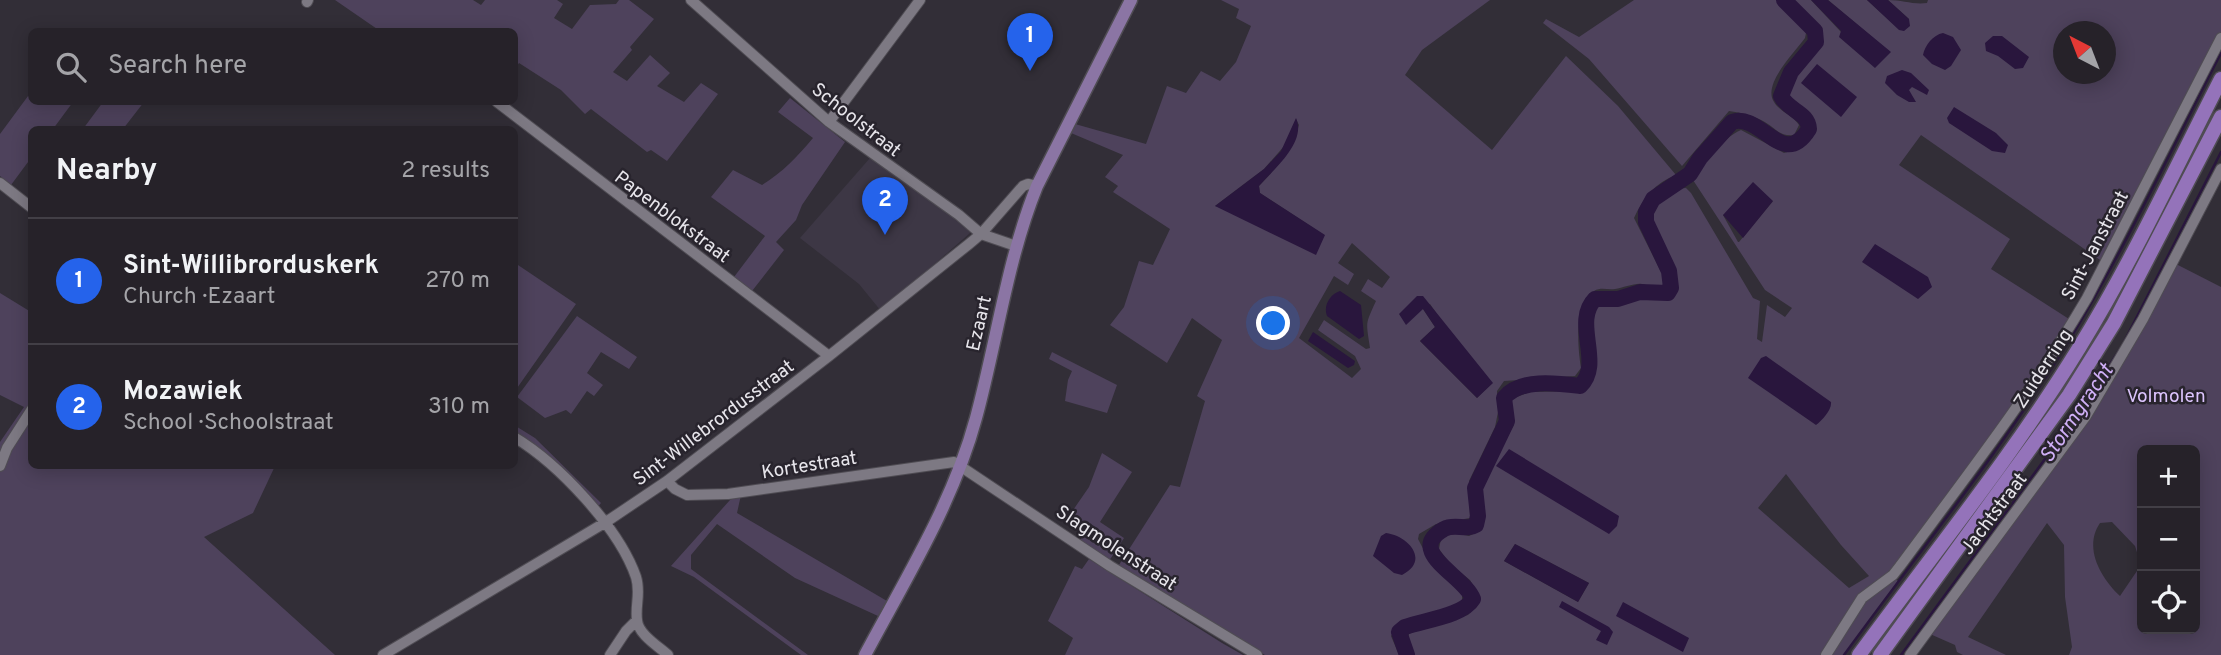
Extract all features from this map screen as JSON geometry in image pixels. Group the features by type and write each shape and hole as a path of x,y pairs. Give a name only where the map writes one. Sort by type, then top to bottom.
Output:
{"highway":[{"name":"Zuiderring","path":"1859,655 2034,416 2074,356 2120,275 2221,79"},
{"name":"Zuiderring","path":"1880,655 2069,395 2114,323 2221,117"}],"main road":[{"name":"Ezaart","path":"865,655 931,532 960,464 975,419 1016,246 1037,186 1131,0"}],"street":[{"name":"Schoolstraat","path":"691,0 829,122 959,215 981,234 1016,246"},
{"path":"829,122 920,0"},
{"name":"Sint-Janstraat","path":"1826,655 1862,598 1884,583 1900,566 2021,402 2063,339 2087,298 2221,38"},
{"name":"Papenblokstraat","path":"501,105 829,356"},
{"name":"Jachtstraat","path":"1910,655 2086,416 2143,319 2221,169"},
{"path":"0,183 28,205"},
{"name":"Sint-Willebrordusstraat","path":"383,655 606,522 667,481 981,234 1023,187 1028,184 1037,186"},
{"path":"0,466 7,448 28,415"},
{"path":"518,440 541,456 606,522 635,576 639,592 636,621 641,631 668,655"},
{"name":"Kortestraat","path":"667,481 674,489 687,495 729,494 947,461 960,464"},
{"name":"Slagmolenstraat","path":"960,464 1110,566 1257,655"},
{"path":"610,655 636,621"}],"shaded area":[{"path":"1811,0 1828,0 1891,52 1875,68 1839,37 1841,31"},
{"path":"1867,0 1888,0 1909,19 1910,26 1904,31 1899,30"},
{"path":"1943,33 1953,37 1961,50 1951,66 1945,70 1932,64 1923,55 1930,41"},
{"path":"1993,36 2002,36 2029,57 2023,68 2015,69 1986,51 1985,43"},
{"path":"1817,64 1857,97 1841,117 1801,83"},
{"path":"1902,70 1911,73 1929,90 1927,95 1912,87 1909,90 1916,102 1909,102 1885,83 1887,76"},
{"path":"1954,107 1996,133 2008,145 2005,153 1992,151 1949,123 1947,118"},
{"path":"1296,118 1297,137 1293,146 1259,186 1260,193 1325,235 1316,255 1215,206 1264,169 1281,151"},
{"path":"870,158 956,217 970,230 970,233 881,311 859,284 800,238"},
{"path":"1753,182 1773,201 1743,238 1723,215"},
{"path":"1875,244 1928,277 1932,287 1918,299 1862,262"},
{"path":"1340,291 1361,305 1364,336 1359,339 1327,316 1328,301"},
{"path":"1417,296 1423,296 1493,383 1477,398 1420,341 1435,327 1423,309 1406,325 1399,314"},
{"path":"1313,332 1355,361 1354,365 1348,368 1308,341"},
{"path":"1766,356 1831,402 1824,418 1816,425 1748,378 1761,358"},
{"path":"1509,449 1619,516 1617,526 1609,534 1496,466"},
{"path":"1386,533 1402,539 1413,550 1415,563 1402,575 1394,573 1373,556 1381,536"},
{"path":"1515,544 1589,583 1578,602 1504,561"},
{"path":"1562,601 1609,627 1613,632 1607,645 1596,640 1601,631 1559,607"},
{"path":"1623,602 1689,638 1683,652 1616,616"}],"green space":[{"path":"335,0 473,0 481,5 485,0 557,0 563,4 554,18 572,29 590,5 616,4 619,0 629,0 654,19 613,72 627,81 650,55 670,73 657,86 684,102 701,83 718,94 667,161 651,150 647,152 591,109 585,114 561,90 518,64 518,28 376,28"},
{"path":"1221,0 1490,0 1422,50 1405,75 1492,150 1566,56 1618,106 1676,175 1650,192 1634,218 1662,274 1665,285 1662,289 1639,284 1594,291 1587,297 1580,315 1578,338 1581,368 1575,376 1504,381 1497,391 1498,412 1495,427 1469,481 1470,518 1436,524 1419,534 1418,539 1430,562 1462,593 1462,605 1405,621 1391,636 1399,655 1265,655 1119,565 1170,485 1180,487 1205,401 1197,396 1222,340 1192,318 1167,363 1110,325 1124,307 1139,261 1153,265 1170,229 1113,192 1118,186 1105,177 1123,155 1071,133 1075,124 1146,144 1167,86 1186,93 1201,71 1220,81 1236,62 1251,26 1236,18 1239,9","holes":["1296,119 1299,125 1292,143 1278,165 1259,186 1260,193 1324,235 1215,206 1264,169 1285,145","1352,243 1390,277 1382,288 1368,279 1361,291 1376,301 1367,323 1370,348 1366,349 1324,320 1318,330 1355,356 1361,369 1352,378 1299,338 1334,276 1348,285 1354,274 1338,263","1430,304 1492,383 1477,398 1420,341 1435,327 1423,309"]},
{"path":"1634,0 1776,0 1806,33 1781,68 1772,86 1771,95 1774,102 1799,125 1794,135 1781,133 1755,117 1729,111 1682,166 1589,59 1543,23 1546,19 1579,37"},
{"path":"1790,0 1811,0 1841,32 1890,52 1828,0 1867,0 1899,29 1909,19 1888,0 1927,3 1928,0 2221,0 2221,32 2103,262 1921,135 1899,165 2010,239 1991,269 2069,319 2030,383 1889,574 1898,581 1844,655 1415,655 1409,634 1468,615 1476,605 1477,592 1470,580 1451,565 1439,549 1441,539 1448,532 1469,536 1482,530 1481,490 1484,478 1514,425 1509,405 1511,399 1530,392 1586,391 1591,382 1595,362 1593,309 1598,304 1620,305 1640,299 1667,299 1672,296 1676,288 1676,278 1648,220 1652,207 1661,196 1686,188 1691,193 1753,298 1760,301 1757,339 1762,342 1767,305 1785,317 1792,308 1765,290 1693,180 1720,145 1741,130 1784,153 1806,144 1812,136 1815,123 1789,102 1789,91 1795,75 1823,40 1819,28","holes":["1773,201 1739,242 1738,242 1723,215","1786,474 1841,545 1869,576 1849,588 1758,508","1515,544 1589,583 1578,602 1504,561"]},
{"path":"28,96 28,105 71,105 55,126 28,126 28,162 11,185 0,176 0,134"},
{"path":"790,98 845,142 802,205 796,220 776,242 784,250 752,291 734,277 765,236 711,197 733,170 762,185 789,164 813,138 778,112"},
{"path":"101,105 142,105 125,126 85,126"},
{"name":"Volmolen","path":"2176,264 2221,287 2221,655 2069,655 2072,647 2065,597 2064,545 2047,523 1968,637 2006,655 1963,655 1957,652 1955,645 1930,634 2050,471"},
{"path":"518,265 576,304 518,387"},
{"path":"0,293 28,310 28,469 274,469 253,513 204,537 335,655 0,655 0,442 24,407 0,395"},
{"path":"577,316 637,357 629,369 601,352 587,373 603,385 594,396 587,391 571,414 566,410 545,418 518,396"},
{"path":"1052,352 1117,385 1107,413 1065,401 1072,371 1049,359"},
{"path":"518,427 535,438 601,503 597,508 563,472 518,446"},
{"path":"1102,453 1132,472 1100,522 1124,538 1109,561 1079,542 1087,528 1069,516 1089,487"},
{"path":"741,495 737,513 887,601 878,616 795,578 717,524 691,555 691,569 808,655 801,655 694,577 671,566 730,500"},
{"path":"1089,559 1243,655 1065,655 1073,638 1048,621 1075,566 1082,569"}],"waterway":[{"path":"1407,655 1399,632 1405,627 1461,610 1473,599 1468,590 1440,564 1433,555 1431,546 1433,538 1444,529 1476,525 1478,516 1475,488 1507,421 1504,398 1519,387 1539,383 1580,386 1587,377 1589,366 1586,319 1595,299 1618,299 1640,292 1668,293 1671,288 1669,271 1646,222 1646,212 1653,199 1690,174 1700,158 1732,122 1743,121 1781,143 1790,144 1799,140 1809,129 1802,115 1781,96 1791,72 1816,42 1815,31 1784,0"},
{"path":"1844,655 1987,463 2067,344 2128,237 2221,53"},
{"name":"Stormgracht","path":"1901,655 2078,414 2122,346 2221,152"}],"place":[{"name":"Sint-Willibrorduskerk","path":"1030,71"},
{"name":"Mozawiek","path":"885,235"}]}
